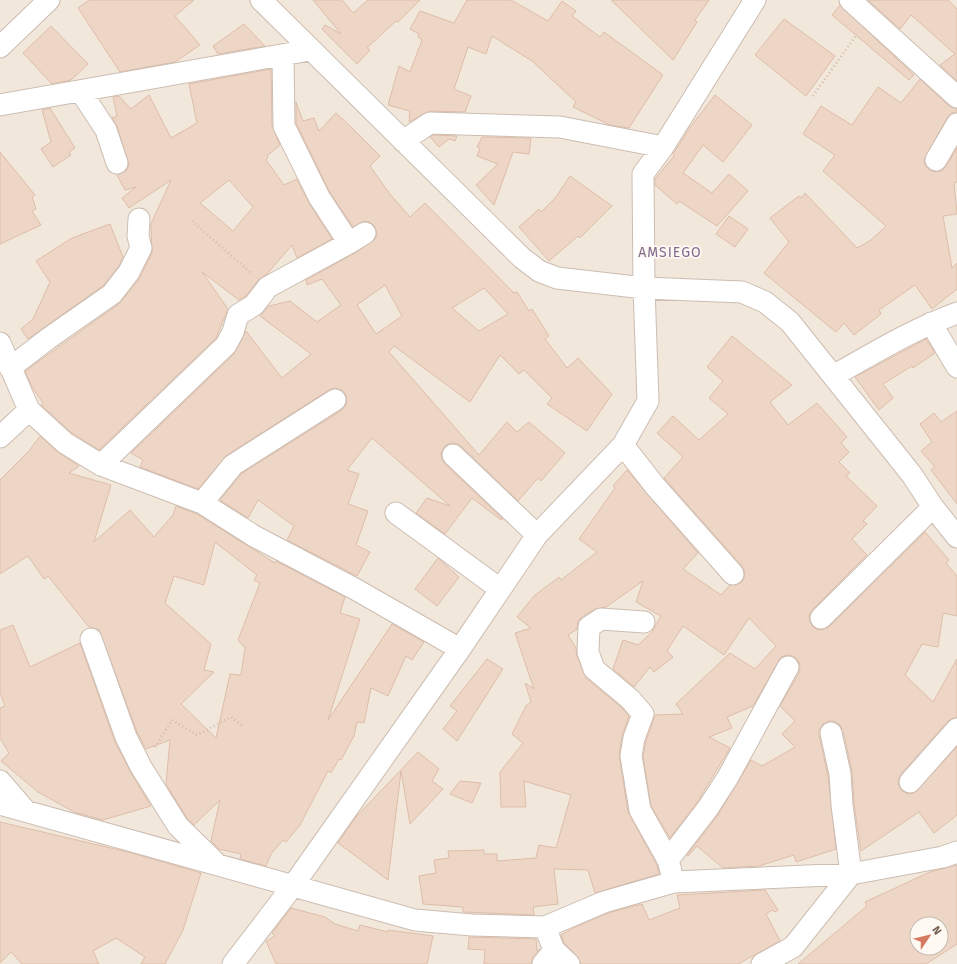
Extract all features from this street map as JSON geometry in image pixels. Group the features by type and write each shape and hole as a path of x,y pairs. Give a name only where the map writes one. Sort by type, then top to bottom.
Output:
{"street":[{"path":"0,47 49,0"},
{"path":"261,0 522,258 539,272 557,278 644,288 742,292 765,302 790,322 912,475 933,507 957,537"},
{"path":"233,964 292,887 460,650 537,535 623,445 648,401 644,288 643,174 662,147 755,0"},
{"path":"850,0 957,97"},
{"path":"0,105 81,92 310,50"},
{"path":"101,465 226,345 238,315 254,305 268,287 357,238 319,197 284,126 283,55"},
{"path":"81,92 106,130 117,163"},
{"path":"403,141 430,123 560,127 662,147"},
{"path":"936,160 957,124"},
{"path":"10,368 49,338 112,294 129,272 141,248 138,236 139,219"},
{"path":"833,376 930,323 957,313"},
{"path":"930,323 957,367"},
{"path":"0,343 29,410 65,443 101,465 202,503 254,536 355,589 460,650"},
{"path":"202,503 233,465 335,400"},
{"path":"0,437 29,410"},
{"path":"623,445 655,486 733,574"},
{"path":"453,455 537,535"},
{"path":"821,618 933,507"},
{"path":"396,512 500,589"},
{"path":"644,622 601,619 589,627 588,652 594,669 630,699 643,714 634,738 631,756 640,810 668,860 674,882"},
{"path":"91,639 126,737 141,767 178,826 219,865"},
{"path":"668,860 708,808 728,777 788,667"},
{"path":"910,782 957,729"},
{"path":"762,964 793,947 851,874 842,805 840,774 831,732"},
{"path":"0,781 25,810"},
{"path":"0,804 219,865 292,887 416,920 472,925 545,927 604,902 674,882 851,874 943,857 957,852"},
{"path":"545,927 548,957 569,964"}],"path":[{"path":"813,96 869,17"},
{"path":"192,222 268,287"},
{"path":"154,751 155,744 172,720 197,735 231,717 242,725"}],"shaded area":[{"path":"0,0 957,0 957,964 0,964"}],"building":[{"path":"89,0 194,0 175,16 200,45 175,62 120,72 78,8"},
{"path":"313,0 342,0 353,13 368,0 420,0 398,22 396,21 367,48 370,50 357,64 322,29 325,25 341,34"},
{"path":"467,0 511,0 548,21 562,1 576,11 572,16 600,37 604,32 663,75 629,128 610,125 573,107 576,102 532,61 492,36 486,54 468,47 454,89 471,96 465,112 430,111 409,122 410,111 388,105 399,66 410,72 422,40 418,37 419,34 410,29 420,11 454,23"},
{"path":"611,0 709,0 695,20 697,22 673,60"},
{"path":"868,0 948,0 957,9 957,81 940,65 955,54 911,15 900,29"},
{"path":"840,5 914,75 909,80 832,15"},
{"path":"784,19 835,56 806,96 755,55"},
{"path":"244,24 265,46 218,54 213,46"},
{"path":"51,26 88,64 71,80 52,84 23,53"},
{"path":"271,69 272,126 280,145 267,156 268,158 266,160 284,185 297,179 309,203 332,239 297,258 292,245 267,274 259,279 246,296 239,300 202,272 228,309 216,338 99,450 72,433 41,405 43,403 32,387 25,371 119,304 139,279 152,253 151,224 171,180 129,208 122,198 136,187 125,190 117,175 126,171 129,165 117,126 112,118 117,116 113,97 119,96 131,109 149,95 171,138 197,123 189,84","holes":["229,180 253,207 233,231 200,203"]},
{"path":"920,79 949,106 957,109 957,112 951,113 947,118 924,160 925,166 930,170 936,172 942,171 957,148 957,182 954,183 957,214 943,216 952,268 957,263 957,289 932,309 915,285 879,310 881,314 854,335 844,323 836,332 764,273 789,242 770,218 799,196 802,198 805,193 857,248 871,240 886,226 823,171 835,155 803,134 821,106 852,125 878,87 901,103"},
{"path":"715,95 752,125 723,162 703,145 683,173 712,193 729,174 748,191 717,226 679,201 677,204 655,185 655,179 674,156 673,154 691,126"},
{"path":"296,102 303,121 314,118 319,131 336,113 380,156 370,166 389,193 410,217 425,203 514,293 517,292 529,311 532,309 549,336 545,339 567,368 578,358 612,394 587,431 547,404 552,398 524,370 519,374 500,355 470,402 394,346 389,352 479,455 507,422 517,432 529,422 565,453 541,481 538,478 518,501 461,446 455,443 445,446 441,453 445,464 503,519 501,520 472,498 445,534 416,513 427,498 450,506 372,438 347,470 359,474 348,504 368,511 356,545 370,552 357,576 287,540 294,526 258,500 248,518 220,500 241,474 342,410 346,405 347,399 345,393 341,390 335,388 329,390 227,455 198,489 140,467 143,460 131,453 234,354 246,331 282,378 311,354 260,316 269,306 290,301 317,322 341,305 322,279 307,285 306,280 355,253 376,238 377,233 375,227 370,222 364,221 353,227 329,191 296,123","holes":["385,285 402,316 376,334 357,305","484,288 508,314 479,331 452,308"]},
{"path":"50,108 75,148 69,152 71,155 53,167 41,149 51,142 42,110"},
{"path":"433,135 457,136 455,141 449,139 439,147 430,137"},
{"path":"482,137 531,138 529,154 513,152 494,205 476,185 498,164 477,156 480,148 477,147"},
{"path":"0,152 35,195 32,197 36,209 32,211 41,225 0,244"},
{"path":"570,176 612,206 580,238 578,236 549,261 519,227 539,209 541,212 556,197"},
{"path":"729,216 748,229 735,247 716,234"},
{"path":"110,224 123,257 119,266 104,285 28,339 21,329 33,319 50,282 36,261 72,238"},
{"path":"732,336 792,385 770,402 788,425 817,403 847,437 841,443 849,452 839,462 850,473 846,476 877,506 863,521 867,524 852,539 867,555 813,609 809,615 812,626 818,630 829,627 925,532 949,560 946,563 957,576 957,616 943,613 938,647 922,644 905,675 933,702 957,659 957,717 948,721 901,774 898,780 902,791 908,794 914,793 957,747 957,815 934,833 919,812 861,851 854,804 852,772 843,730 840,725 834,721 829,721 823,724 819,730 819,735 828,776 836,849 796,862 794,855 759,866 723,868 697,846 688,856 687,855 718,815 751,760 762,766 795,747 782,734 795,721 780,706 799,673 800,666 798,660 793,656 787,655 781,657 753,706 727,717 732,728 709,737 730,748 698,801 670,838 651,806 643,756 646,741 655,715 683,714 676,704 730,653 755,669 776,646 749,618 724,655 683,626 667,651 673,657 654,672 650,667 634,687 613,669 623,640 638,645 652,632 661,616 636,602 643,581 606,607 595,609 582,617 578,621 577,629 568,635 576,648 577,656 586,678 622,708 629,716 622,736 619,754 628,812 657,865 659,874 595,893 588,870 554,869 558,904 533,907 534,915 463,912 463,907 423,904 419,876 436,873 434,860 449,858 448,851 484,850 484,854 497,854 497,861 536,858 539,845 556,848 571,795 524,781 526,807 501,807 500,772 523,743 512,734 526,706 531,702 525,683 534,689 515,633 531,628 517,617 534,596 559,577 561,580 597,552 579,539 615,488 613,486 627,470 698,553 683,569 721,595 730,585 741,583 744,578 745,572 742,566 664,478 683,457 657,433 673,416 699,440 728,414 709,398 723,381 707,367"},
{"path":"926,339 935,353 913,368 912,366 883,384 893,398 879,410 855,377"},
{"path":"957,411 957,504 931,470 935,467 921,451 932,442 920,424 934,413 941,422"},
{"path":"40,436 59,453 79,466 69,473 111,485 94,542 130,510 154,537 173,515 176,506 197,514 275,563 276,561 345,597 340,613 360,619 328,720 392,624 424,642 412,660 406,656 388,696 371,688 364,723 357,722 354,736 341,760 339,759 331,773 328,771 300,825 286,842 283,840 271,854 266,866 240,859 241,854 219,849 211,841 220,800 194,825 187,818 166,784 170,740 146,749 137,732 99,630 89,627 48,576 44,579 28,556 0,574 0,480 29,451","holes":["215,542 257,575 254,580 260,583 238,640 245,648 241,675 230,674 216,738 181,704 214,672 204,670 211,644 165,603 174,576 204,585"]},
{"path":"438,558 459,577 437,606 415,589"},
{"path":"13,625 30,667 80,643 115,742 131,773 151,806 103,820 74,812 38,792 1,761 9,753 0,738 0,708 5,706 0,693 0,630"},
{"path":"487,659 503,669 457,741 443,729 457,711 450,706"},
{"path":"418,752 439,769 432,781 443,789 410,824 401,771 388,880 338,843 356,817"},
{"path":"460,781 481,783 472,803 450,794"},
{"path":"0,822 132,853 201,873 183,930 165,964 141,964 145,957 116,938 93,951 99,964 22,964 11,952 0,963"},
{"path":"957,865 957,944 949,949 949,916 909,916 909,956 938,956 926,964 798,964 867,906 865,902 930,872"},
{"path":"765,890 778,910 775,912 772,910 766,914 780,941 738,964 581,964 577,956 564,943 561,935 573,928 608,913 642,904 649,920 680,908 677,895"},
{"path":"291,908 325,917 335,924 358,931 360,925 388,932 388,930 433,936 427,964 276,964 266,941 275,936 272,933"},
{"path":"469,937 536,939 537,951 540,949 533,957 531,964 484,964 485,950 468,949"}],"district":[{"name":"AMSIEGO","path":"670,252"}]}
